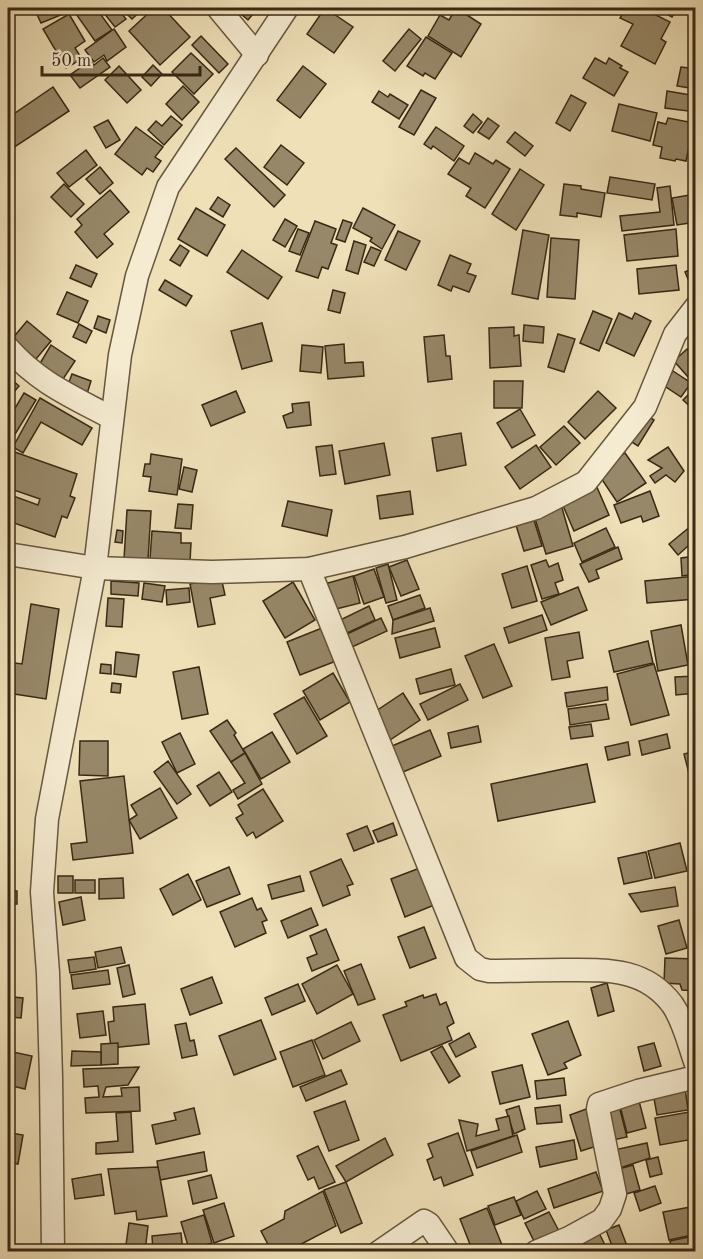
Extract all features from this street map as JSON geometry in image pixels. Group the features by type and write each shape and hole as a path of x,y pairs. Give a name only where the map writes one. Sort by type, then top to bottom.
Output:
{"street":[{"path":"218,8 256,55"},
{"path":"53,1251 48,973 42,892 47,819 94,568 120,355 137,276 168,188 287,8"},
{"path":"8,554 94,568 212,572 309,569 405,546 536,507 586,482 645,407 675,334 696,307"},
{"path":"8,348 20,362 44,382 112,418"},
{"path":"309,569 466,958 480,969 614,970 652,984 673,1006 696,1064"},
{"path":"536,1251 568,1238 602,1220 610,1209 615,1194 598,1109 599,1104 638,1090 696,1077"},
{"path":"379,1251 424,1221 429,1224 448,1251"}],"building":[{"path":"34,8 61,8 63,14 41,23"},
{"path":"79,8 96,8 112,30 95,41 74,11"},
{"path":"100,8 117,8 126,19 115,27"},
{"path":"121,8 144,8 132,19"},
{"path":"154,8 163,8 190,37 160,65 129,31"},
{"path":"234,8 258,8 248,20"},
{"path":"325,8 353,27 334,53 307,34"},
{"path":"456,8 481,24 461,57 428,36 440,15 449,20"},
{"path":"626,8 642,8 670,22 661,39 666,42 655,64 621,46 633,24 620,18"},
{"path":"655,8 681,8 679,11 676,10 672,17"},
{"path":"69,14 85,41 75,48 82,59 66,68 43,29"},
{"path":"114,29 126,47 107,61 104,55 94,62 85,50"},
{"path":"409,29 421,39 395,71 383,61"},
{"path":"201,36 228,64 219,73 192,45"},
{"path":"426,37 452,53 435,79 425,73 423,76 407,66"},
{"path":"191,53 213,74 194,94 172,72"},
{"path":"103,58 110,67 80,88 70,75 90,61 94,65"},
{"path":"595,58 606,64 609,58 628,72 614,96 583,78"},
{"path":"153,65 162,74 151,86 142,77"},
{"path":"119,66 141,90 127,103 105,80"},
{"path":"303,66 326,84 300,118 277,100"},
{"path":"681,67 696,69 696,89 677,86"},
{"path":"183,86 199,102 182,120 166,104"},
{"path":"53,87 69,111 13,148 8,140 8,118"},
{"path":"421,90 436,98 414,135 399,127"},
{"path":"379,91 388,97 390,94 408,105 399,119 372,102"},
{"path":"667,91 696,96 696,112 665,108"},
{"path":"571,95 586,103 570,131 556,123"},
{"path":"619,104 657,113 650,141 612,131"},
{"path":"473,114 482,122 473,133 464,126"},
{"path":"171,116 182,125 164,145 148,130 156,121 162,126"},
{"path":"488,118 499,126 489,139 478,132"},
{"path":"668,118 694,123 686,161 660,158 662,147 653,145 658,122 666,124"},
{"path":"108,120 120,140 106,148 94,127"},
{"path":"136,127 163,147 155,157 161,161 153,172 147,168 142,175 115,154"},
{"path":"436,127 464,146 454,161 433,146 431,149 424,144"},
{"path":"515,132 533,146 525,156 507,142"},
{"path":"281,145 304,163 287,185 264,167"},
{"path":"236,148 285,195 274,207 225,159"},
{"path":"86,150 97,165 69,187 57,173"},
{"path":"475,153 493,164 496,160 510,169 485,208 466,196 471,188 448,174 459,158 469,164"},
{"path":"100,167 113,183 100,194 86,179"},
{"path":"520,169 544,185 516,230 492,214"},
{"path":"610,177 655,184 652,200 607,193"},
{"path":"64,184 84,204 71,217 51,197"},
{"path":"564,184 605,193 601,217 577,213 577,217 560,215"},
{"path":"8,186 14,194 8,199"},
{"path":"670,186 674,225 622,231 620,216 660,212 657,188"},
{"path":"110,190 129,212 104,234 113,244 97,258 75,232 82,225 77,219"},
{"path":"696,194 696,222 677,225 672,198"},
{"path":"218,197 230,205 223,217 210,209"},
{"path":"196,208 225,225 207,256 178,239"},
{"path":"363,208 395,225 382,249 370,241 372,238 353,228"},
{"path":"285,219 297,226 285,247 273,240"},
{"path":"343,220 352,223 345,242 336,239"},
{"path":"315,221 336,229 331,243 337,245 328,269 322,267 318,278 296,271"},
{"path":"298,229 309,233 300,255 289,251"},
{"path":"676,229 678,256 627,261 624,235"},
{"path":"523,230 549,235 538,299 512,294"},
{"path":"398,231 420,241 406,270 385,260"},
{"path":"551,238 579,240 575,299 547,297"},
{"path":"354,241 366,245 358,274 346,270"},
{"path":"180,245 189,251 180,266 170,260"},
{"path":"371,247 381,251 374,266 364,262"},
{"path":"242,250 282,277 268,299 227,272"},
{"path":"450,255 471,264 467,273 476,276 469,292 453,286 451,291 438,285"},
{"path":"76,265 97,274 91,287 70,278"},
{"path":"676,265 679,290 639,294 637,269"},
{"path":"696,267 696,284 691,286 685,272"},
{"path":"165,280 192,296 186,306 159,290"},
{"path":"333,290 345,293 340,313 328,310"},
{"path":"67,292 88,301 78,323 57,314"},
{"path":"593,311 612,319 599,351 580,343"},
{"path":"619,313 632,319 635,313 651,321 634,356 606,343"},
{"path":"98,316 110,320 106,333 94,328"},
{"path":"27,321 51,341 36,359 12,339"},
{"path":"262,323 272,361 242,369 231,331"},
{"path":"79,324 92,331 86,343 73,337"},
{"path":"524,325 544,327 543,343 523,341"},
{"path":"514,327 514,336 519,335 521,366 490,368 489,328"},
{"path":"558,334 575,339 564,372 548,367"},
{"path":"444,335 446,356 450,356 452,379 428,382 424,337"},
{"path":"344,344 345,363 363,362 364,376 328,379 325,346"},
{"path":"51,345 75,361 59,385 36,370"},
{"path":"302,345 323,347 321,373 300,371"},
{"path":"687,349 696,359 696,370 688,377 674,361"},
{"path":"673,371 691,383 681,397 663,385"},
{"path":"72,374 91,381 86,397 66,390"},
{"path":"8,376 19,386 8,399"},
{"path":"494,381 523,381 522,408 494,408"},
{"path":"696,389 696,412 683,400"},
{"path":"236,391 245,412 211,426 202,405"},
{"path":"598,391 616,408 585,439 568,422"},
{"path":"24,393 36,400 9,444 8,420"},
{"path":"40,398 92,428 82,445 41,422 23,453 13,447"},
{"path":"309,402 311,425 287,428 283,416 293,412 292,404"},
{"path":"520,409 535,435 512,448 497,423"},
{"path":"643,413 654,420 638,446 627,439"},
{"path":"564,426 580,443 556,465 540,447"},
{"path":"461,433 466,465 437,471 432,438"},
{"path":"384,443 390,475 345,484 339,451"},
{"path":"332,445 336,474 320,476 316,447"},
{"path":"536,445 551,467 520,489 505,467"},
{"path":"668,447 684,471 675,482 666,475 655,483 650,476 662,468 648,460"},
{"path":"9,450 77,474 70,496 75,498 67,518 62,516 55,537 8,521 8,494 38,505 40,499 8,488"},
{"path":"625,453 646,483 617,502 597,472"},
{"path":"151,454 182,459 177,495 149,491 151,477 143,476 145,464 150,464"},
{"path":"184,467 197,470 192,492 179,489"},
{"path":"596,485 609,515 574,531 561,501"},
{"path":"410,491 413,514 380,519 377,496"},
{"path":"650,491 659,516 643,522 641,516 621,523 614,505"},
{"path":"288,501 332,510 327,536 282,526"},
{"path":"560,501 573,546 546,554 532,509"},
{"path":"178,504 193,505 191,529 175,528"},
{"path":"127,510 151,511 148,560 124,559"},
{"path":"533,517 542,546 524,551 515,522"},
{"path":"691,526 696,532 696,555 688,546 678,555 669,544"},
{"path":"606,528 615,547 582,562 574,543"},
{"path":"117,530 123,531 122,543 115,542"},
{"path":"152,531 181,533 181,543 191,543 190,562 150,559"},
{"path":"618,547 622,559 596,570 599,578 589,582 580,564"},
{"path":"696,556 696,574 682,576 681,558"},
{"path":"407,560 419,589 401,596 389,567"},
{"path":"546,560 549,567 558,563 563,580 555,583 559,594 542,599 531,565"},
{"path":"388,564 397,600 386,603 376,568"},
{"path":"527,566 537,601 512,608 502,574"},
{"path":"8,568 13,569 8,601"},
{"path":"374,569 384,597 364,604 354,576"},
{"path":"353,576 360,603 328,611 321,585"},
{"path":"696,576 696,599 647,603 645,581"},
{"path":"221,577 225,595 210,598 215,624 198,627 190,584"},
{"path":"111,581 139,583 138,596 111,594"},
{"path":"293,582 315,620 285,638 263,601"},
{"path":"144,583 165,586 162,602 142,599"},
{"path":"578,587 587,610 551,625 541,602"},
{"path":"189,588 190,602 167,605 166,590"},
{"path":"420,595 425,608 393,620 388,606"},
{"path":"108,598 124,599 122,627 106,626"},
{"path":"31,604 59,609 46,699 8,693 8,662 22,664"},
{"path":"369,606 375,620 345,634 338,621"},
{"path":"430,608 434,621 392,634 393,620"},
{"path":"542,615 547,630 509,643 504,628"},
{"path":"381,618 387,631 352,647 347,634"},
{"path":"681,625 688,665 658,671 651,631"},
{"path":"322,628 336,661 300,675 287,642"},
{"path":"435,628 440,647 400,658 395,638"},
{"path":"579,632 583,658 567,661 570,677 552,680 545,638"},
{"path":"648,641 653,663 614,672 609,651"},
{"path":"494,644 512,686 483,698 465,656"},
{"path":"116,652 139,655 136,677 114,674"},
{"path":"101,664 111,665 111,674 100,673"},
{"path":"654,664 669,715 631,725 617,674"},
{"path":"199,667 208,714 182,719 173,672"},
{"path":"451,669 455,685 420,694 416,679"},
{"path":"333,673 350,702 320,720 303,691"},
{"path":"696,676 696,693 676,695 675,677"},
{"path":"112,683 121,684 120,693 111,692"},
{"path":"460,684 468,700 428,720 420,704"},
{"path":"607,687 608,700 567,707 565,693"},
{"path":"403,693 420,720 390,740 373,713"},
{"path":"304,697 327,736 297,754 274,714"},
{"path":"606,704 609,719 570,725 568,709"},
{"path":"227,720 245,753 231,762 210,731"},
{"path":"591,724 593,736 571,739 569,727"},
{"path":"478,726 481,742 451,748 448,733"},
{"path":"430,730 441,756 403,772 392,746"},
{"path":"272,732 290,762 261,779 243,749"},
{"path":"180,733 195,764 177,773 162,742"},
{"path":"667,734 670,748 642,755 639,741"},
{"path":"80,741 108,741 108,776 79,775"},
{"path":"628,742 630,755 608,760 605,747"},
{"path":"696,751 696,792 694,793 684,754"},
{"path":"245,753 262,784 238,799 233,790 245,783 231,762"},
{"path":"168,761 191,794 177,804 154,772"},
{"path":"587,764 595,802 498,821 491,784"},
{"path":"219,772 232,792 210,806 197,786"},
{"path":"124,776 133,853 73,860 71,844 87,842 80,781"},
{"path":"160,788 177,818 140,839 129,820 137,815 131,805"},
{"path":"263,789 283,821 256,838 253,832 247,836 236,818 243,814 238,805"},
{"path":"393,823 397,835 378,842 373,831"},
{"path":"367,826 374,843 354,851 347,834"},
{"path":"680,843 687,871 655,878 648,851"},
{"path":"646,852 652,878 624,884 618,858"},
{"path":"692,858 696,858 696,879 694,879"},
{"path":"341,859 353,884 347,886 350,895 323,906 310,872"},
{"path":"8,865 13,866 9,887 8,887"},
{"path":"425,866 439,903 405,917 391,879"},
{"path":"229,867 240,894 207,907 196,881"},
{"path":"188,874 201,900 173,915 160,889"},
{"path":"58,876 73,876 73,893 58,893"},
{"path":"300,876 304,891 272,899 268,885"},
{"path":"123,878 124,898 99,899 99,879"},
{"path":"75,880 95,880 95,893 75,893"},
{"path":"675,887 678,906 641,912 629,894"},
{"path":"8,891 17,891 17,904 8,904"},
{"path":"81,897 85,920 63,925 59,902"},
{"path":"252,898 257,910 261,908 267,920 262,922 266,933 235,947 220,912"},
{"path":"311,908 318,925 288,938 281,921"},
{"path":"679,920 687,948 666,954 658,926"},
{"path":"694,921 696,921 696,950 690,950"},
{"path":"424,927 436,958 410,968 398,937"},
{"path":"326,929 339,960 312,971 307,958 317,954 310,936"},
{"path":"121,947 125,963 98,968 95,952"},
{"path":"94,957 96,969 70,973 68,960"},
{"path":"665,958 696,959 696,991 682,990 680,984 664,983"},
{"path":"361,964 375,999 358,1005 344,971"},
{"path":"129,965 135,994 123,997 117,968"},
{"path":"337,965 353,994 317,1014 302,984"},
{"path":"108,970 110,984 73,989 71,975"},
{"path":"212,977 222,1003 190,1015 181,989"},
{"path":"8,983 14,984 13,997 23,998 21,1018 10,1017 8,1043"},
{"path":"607,983 614,1011 598,1016 591,988"},
{"path":"298,984 305,1001 272,1015 265,998"},
{"path":"436,994 440,1005 446,1002 454,1023 447,1027 452,1040 401,1061 383,1015 407,1006 405,1002 423,995 424,998"},
{"path":"145,1004 149,1044 111,1048 108,1022 114,1021 113,1007"},
{"path":"103,1011 106,1035 80,1038 77,1014"},
{"path":"261,1020 276,1059 234,1075 219,1036"},
{"path":"568,1021 581,1055 564,1063 567,1068 548,1075 532,1034"},
{"path":"351,1022 360,1041 323,1059 314,1040"},
{"path":"186,1023 190,1041 194,1040 197,1055 182,1058 175,1025"},
{"path":"469,1033 476,1047 456,1057 449,1044"},
{"path":"312,1040 325,1075 293,1087 280,1052"},
{"path":"118,1043 118,1064 101,1065 101,1044"},
{"path":"654,1043 661,1066 644,1071 638,1047"},
{"path":"442,1046 460,1076 449,1083 431,1052"},
{"path":"8,1051 32,1056 25,1089 8,1085"},
{"path":"72,1051 101,1052 101,1065 71,1066"},
{"path":"522,1065 530,1097 500,1104 492,1072"},
{"path":"139,1067 128,1085 106,1087 103,1097 122,1096 121,1088 139,1087 140,1111 86,1113 85,1098 99,1097 98,1086 84,1087 83,1069"},
{"path":"341,1070 347,1084 306,1101 300,1087"},
{"path":"564,1078 566,1095 537,1099 535,1081"},
{"path":"685,1088 688,1110 657,1115 653,1093"},
{"path":"638,1097 646,1128 627,1133 619,1102"},
{"path":"345,1101 359,1140 329,1151 314,1112"},
{"path":"560,1105 562,1122 537,1124 535,1108"},
{"path":"519,1106 525,1129 514,1134 506,1110"},
{"path":"619,1106 627,1137 608,1141 602,1109"},
{"path":"194,1108 200,1134 156,1144 152,1125 176,1120 174,1113"},
{"path":"589,1108 600,1145 581,1151 570,1115"},
{"path":"131,1112 133,1152 96,1154 96,1143 118,1141 116,1113"},
{"path":"689,1112 694,1139 660,1145 655,1118"},
{"path":"509,1116 513,1136 467,1151 459,1120 478,1124 476,1136 499,1130 496,1119"},
{"path":"11,1133 23,1135 18,1164 8,1162"},
{"path":"458,1133 473,1175 444,1186 441,1177 434,1180 427,1160 433,1157 428,1144"},
{"path":"517,1135 522,1152 477,1168 471,1151"},
{"path":"385,1138 393,1155 346,1182 336,1166"},
{"path":"574,1140 577,1159 540,1167 536,1147"},
{"path":"647,1143 650,1158 617,1169 614,1150"},
{"path":"318,1146 335,1182 319,1189 314,1177 308,1180 297,1156"},
{"path":"204,1152 207,1171 160,1180 157,1161"},
{"path":"658,1157 662,1174 650,1177 646,1160"},
{"path":"633,1165 640,1190 626,1194 619,1169"},
{"path":"158,1167 167,1216 137,1220 136,1211 115,1214 108,1169"},
{"path":"8,1169 12,1170 8,1197"},
{"path":"596,1172 603,1191 554,1208 548,1189"},
{"path":"101,1174 104,1195 75,1199 72,1179"},
{"path":"211,1175 217,1198 193,1204 188,1181"},
{"path":"346,1182 362,1223 341,1233 324,1190"},
{"path":"655,1186 661,1203 640,1211 634,1193"},
{"path":"323,1191 336,1226 288,1251 286,1248 279,1252 272,1252 261,1231 284,1219 285,1211"},
{"path":"537,1191 546,1209 524,1219 516,1201"},
{"path":"514,1197 521,1215 495,1225 488,1206"},
{"path":"224,1203 234,1236 214,1243 203,1210"},
{"path":"696,1206 696,1221 689,1222 692,1235 669,1240 663,1212"},
{"path":"487,1208 502,1245 486,1252 473,1252 460,1219"},
{"path":"549,1212 560,1233 535,1243 525,1223"},
{"path":"204,1215 212,1243 189,1249 181,1222"},
{"path":"129,1223 148,1226 145,1252 125,1252"},
{"path":"619,1225 627,1246 614,1251 606,1230"},
{"path":"181,1233 183,1252 153,1252 152,1236"},
{"path":"599,1233 607,1249 603,1252 583,1252 576,1235"},
{"path":"693,1236 696,1252 672,1252 670,1241"},
{"path":"246,1245 248,1252 225,1252"},
{"path":"314,1247 316,1252 301,1252"}]}
